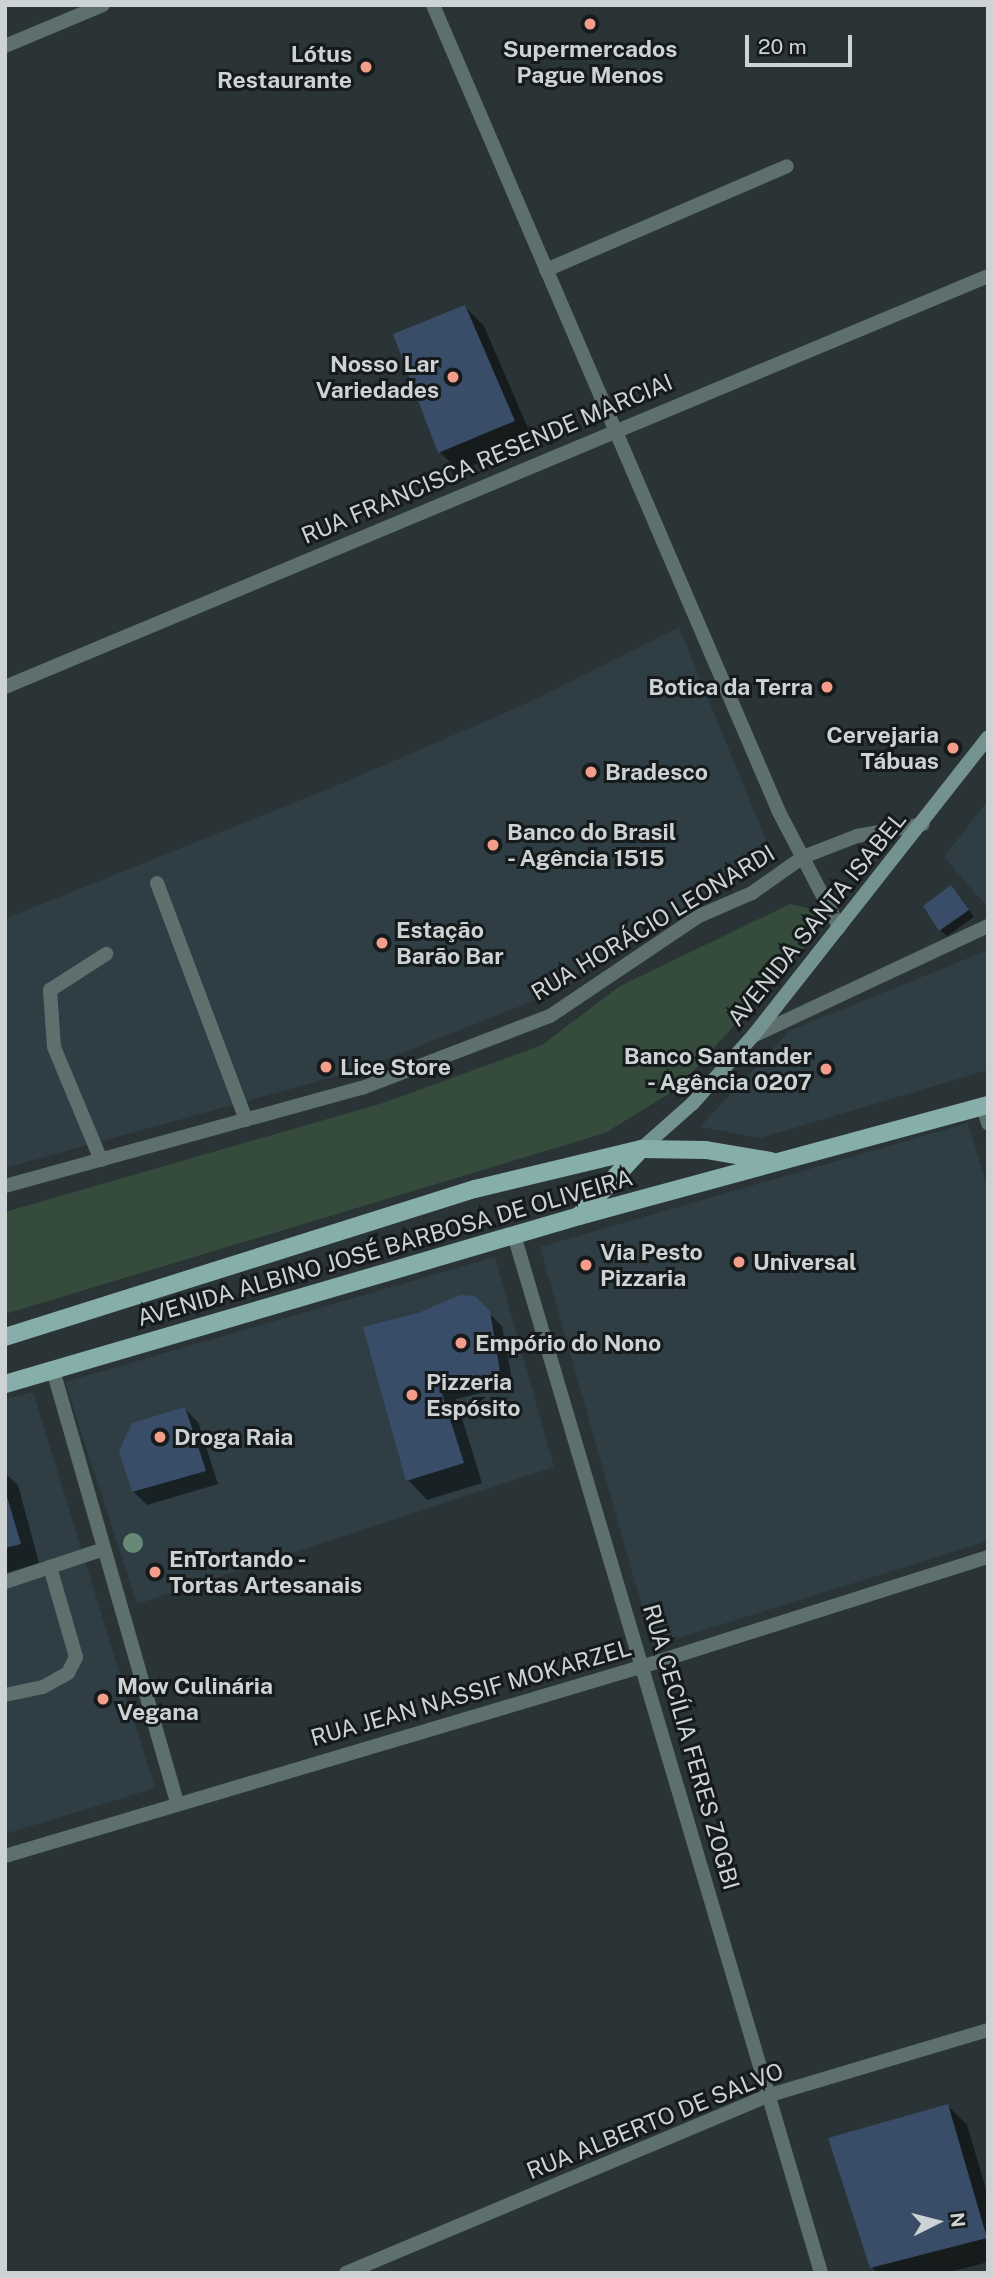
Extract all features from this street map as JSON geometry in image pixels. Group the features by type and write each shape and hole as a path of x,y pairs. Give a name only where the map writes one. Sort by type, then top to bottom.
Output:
{"main road":[{"name":"AVENIDA SANTA ISABEL","path":"641,1149 694,1102 753,1036 923,824 988,737"},
{"name":"AVENIDA ALBINO JOSÉ BARBOSA DE OLIVEIRA","path":"5,1384 579,1216 986,1111"},
{"name":"AVENIDA ALBINO JOSÉ BARBOSA DE OLIVEIRA","path":"5,1337 475,1189 641,1149 706,1150 779,1163"},
{"path":"579,1216 641,1149"}],"street":[{"path":"5,46 103,5"},
{"path":"433,5 779,812 839,927"},
{"path":"546,270 787,166"},
{"name":"RUA FRANCISCA RESENDE MARCIAI","path":"5,687 614,430 988,276"},
{"name":"RUA HORÁCIO LEONARDI","path":"5,1186 362,1088 550,1016 699,916 752,893 803,857 857,836 923,824"},
{"path":"157,883 246,1120"},
{"path":"753,1036 988,926"},
{"path":"101,1160 54,1047 50,990 106,954"},
{"name":"RUA CECÍLIA FERES ZOGBI","path":"514,1235 771,2095 821,2273"},
{"path":"52,1370 177,1802"},
{"path":"5,1582 104,1549"},
{"name":"RUA JEAN NASSIF MOKARZEL","path":"5,1856 177,1802 644,1666 988,1557"},
{"path":"5,1695 43,1687 68,1673 76,1657 50,1567"},
{"name":"RUA ALBERTO DE SALVO","path":"346,2273 771,2095 988,2029"}],"shaded area":[{"path":"679,627 771,853 541,998 359,1070 5,1168 5,919 350,780 527,703"},
{"path":"988,800 988,908 944,857"},
{"path":"988,950 988,1070 760,1138 700,1127 789,1031"},
{"path":"968,1123 988,1189 988,1541 653,1646 540,1247"},
{"path":"495,1257 554,1467 137,1604 65,1382"},
{"path":"33,1392 155,1788 5,1834 5,1399"}],"green space":[{"path":"790,904 814,909 818,932 677,1089 605,1133 5,1314 5,1212 383,1103 542,1045 620,986"}],"building":[{"name":"Nosso Lar Variedades","path":"465,305 515,421 438,453 393,334"},
{"path":"951,885 969,910 939,931 923,906"},
{"name":"Pizzeria Espósito","path":"460,1295 475,1296 490,1311 500,1372 440,1387 464,1463 406,1481 363,1327 418,1313"},
{"name":"Droga Raia","path":"185,1407 206,1471 132,1492 119,1451 132,1423"},
{"path":"5,1490 21,1544 5,1548"},
{"path":"948,2104 987,2238 870,2268 828,2138"}],"place":[{"name":"Supermercados Pague Menos","path":"590,24"},
{"name":"Lótus Restaurante","path":"366,67"},
{"name":"Nosso Lar Variedades","path":"453,377"},
{"name":"Botica da Terra","path":"827,687"},
{"name":"Cervejaria Tábuas","path":"953,748"},
{"name":"Bradesco","path":"591,772"},
{"name":"Banco do Brasil - Agência 1515","path":"493,845"},
{"name":"Estação Barão Bar","path":"382,943"},
{"name":"Lice Store","path":"326,1067"},
{"name":"Banco Santander - Agência 0207","path":"826,1069"},
{"name":"Universal","path":"739,1262"},
{"name":"Via Pesto Pizzaria","path":"586,1265"},
{"name":"Empório do Nono","path":"461,1343"},
{"name":"Pizzeria Espósito","path":"412,1395"},
{"name":"Droga Raia","path":"160,1437"},
{"name":"EnTortando - Tortas Artesanais","path":"155,1572"},
{"name":"Mow Culinária Vegana","path":"103,1699"}]}
